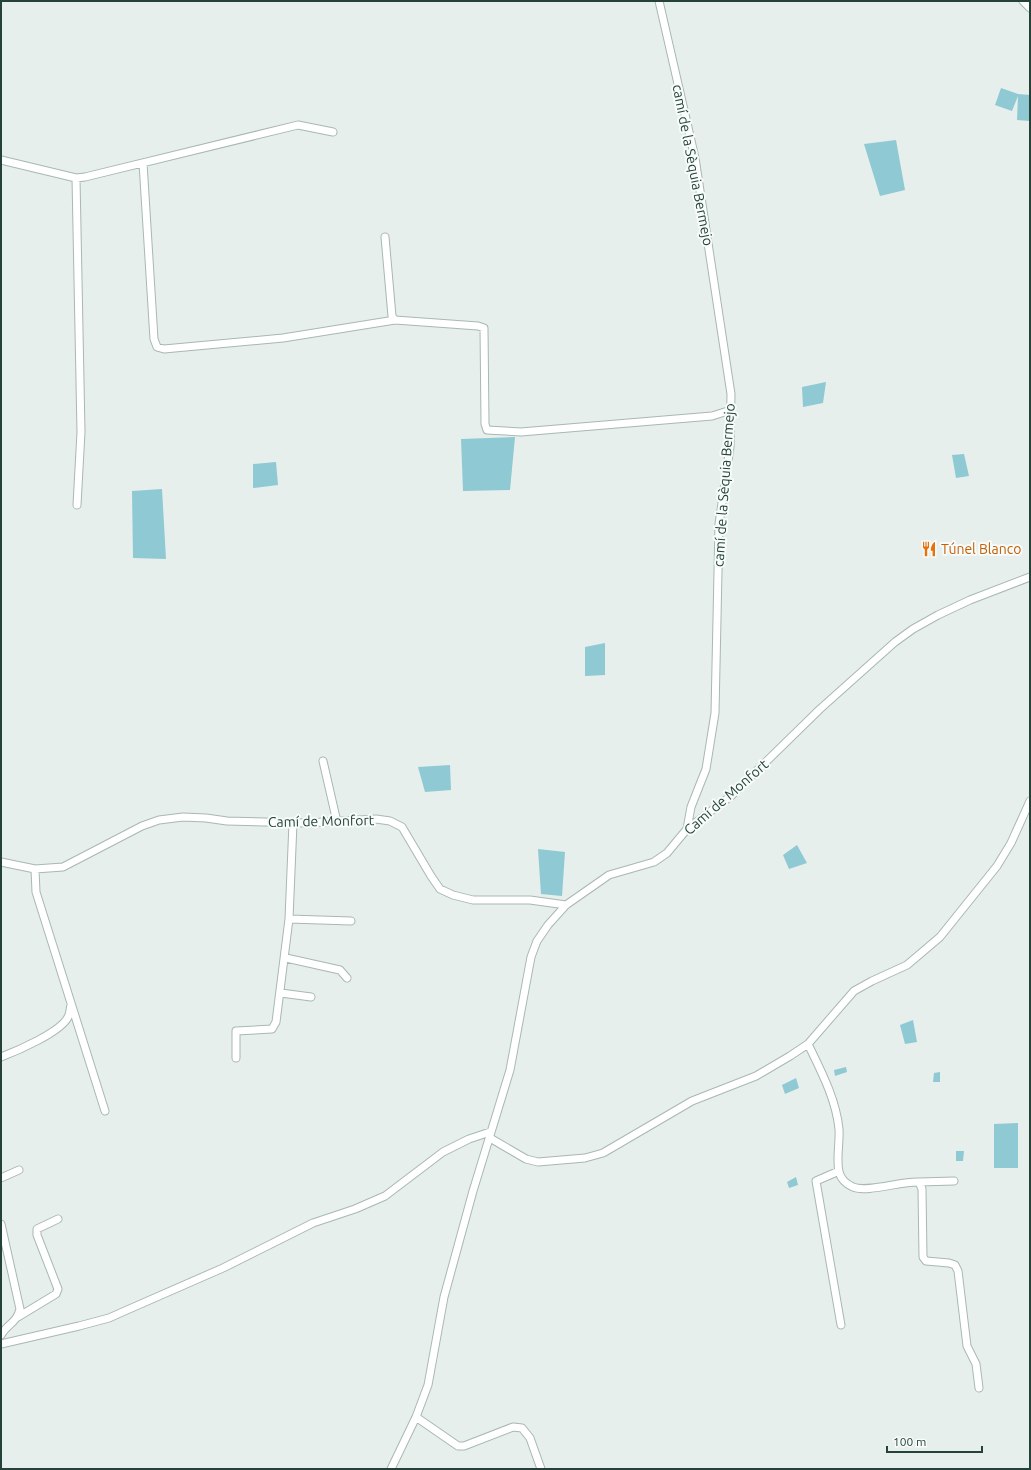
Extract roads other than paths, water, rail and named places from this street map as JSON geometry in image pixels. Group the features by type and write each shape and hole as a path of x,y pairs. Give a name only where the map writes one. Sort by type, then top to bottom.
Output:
{"street":[{"name":"camí de la Sèquia Bermejo","path":"659,1 695,158 731,394 730,447 719,524 715,713 706,769 692,807 687,829"},
{"path":"1023,1 1030,8"},
{"path":"1,160 76,178 298,125 333,132"},
{"path":"143,162 154,339 157,347 164,349 283,338 395,320 478,326 484,328 485,424 487,430 521,432 712,416 731,410"},
{"path":"76,178 81,432 77,505"},
{"path":"385,237 392,316 395,320"},
{"name":"Camí de Monfort","path":"1,862 34,869 63,867 125,834 159,820 183,817 227,821 293,823 376,819 390,821 402,827 440,889 453,895 474,900 530,900 566,904 609,875 654,862 667,853 687,829 731,796 845,686 913,629 970,600 1030,578"},
{"path":"323,761 337,822"},
{"path":"1,1344 109,1318 223,1268 313,1223 355,1209 385,1196 443,1152 469,1139 490,1135 526,1159 538,1162 585,1158 603,1153 692,1101 756,1076 808,1044 854,991 907,965 940,936 997,866 1011,843 1030,801"},
{"path":"236,1058 236,1031 272,1029 276,1022 286,958 293,823"},
{"path":"34,869 36,892 105,1111"},
{"path":"391,1469 416,1417 428,1385 444,1297 473,1191 508,1079 516,1048 531,957 537,941 548,925 566,904"},
{"path":"289,919 351,921"},
{"path":"286,958 340,970 347,978"},
{"path":"281,992 311,997"},
{"path":"1,1057 23,1049 60,1026 68,1017 71,1003"},
{"path":"808,1044 823,1075 837,1112 839,1130 839,1172 843,1180 854,1188 864,1189 911,1182 954,1182"},
{"path":"1,1178 19,1170"},
{"path":"839,1172 816,1181 841,1325"},
{"path":"919,1182 922,1189 923,1257 926,1261 950,1262 955,1265 958,1271 967,1346 976,1364 979,1388"},
{"path":"1,1335 18,1318 56,1294 58,1289 37,1235 37,1229 58,1219"},
{"path":"1,1224 20,1309 18,1318"},
{"path":"416,1417 458,1446 464,1446 513,1427 522,1428 530,1438 541,1469"}],"water":[{"path":"1001,88 1018,94 1030,95 1030,121 1017,120 1018,96 1012,111 995,105"},
{"path":"896,140 905,190 880,196 864,144"},
{"path":"826,382 823,403 803,407 802,387"},
{"path":"515,437 510,490 463,491 461,439"},
{"path":"964,454 969,476 956,478 952,455"},
{"path":"276,462 278,485 253,488 253,464"},
{"path":"162,489 166,559 133,558 132,491"},
{"path":"605,643 605,675 585,676 585,647"},
{"path":"450,765 451,790 425,792 418,767"},
{"path":"797,845 807,863 789,869 783,855"},
{"path":"538,849 565,852 562,896 541,894"},
{"path":"913,1020 917,1042 905,1044 900,1025"},
{"path":"846,1067 847,1072 835,1076 834,1070"},
{"path":"940,1072 940,1082 933,1082 934,1073"},
{"path":"796,1078 799,1088 785,1094 782,1085"},
{"path":"1018,1123 1018,1168 994,1168 994,1124"},
{"path":"956,1151 964,1151 963,1161 956,1161"},
{"path":"796,1177 798,1185 789,1188 787,1182"}],"place":[{"name":"Túnel Blanco","path":"929,549"}]}
